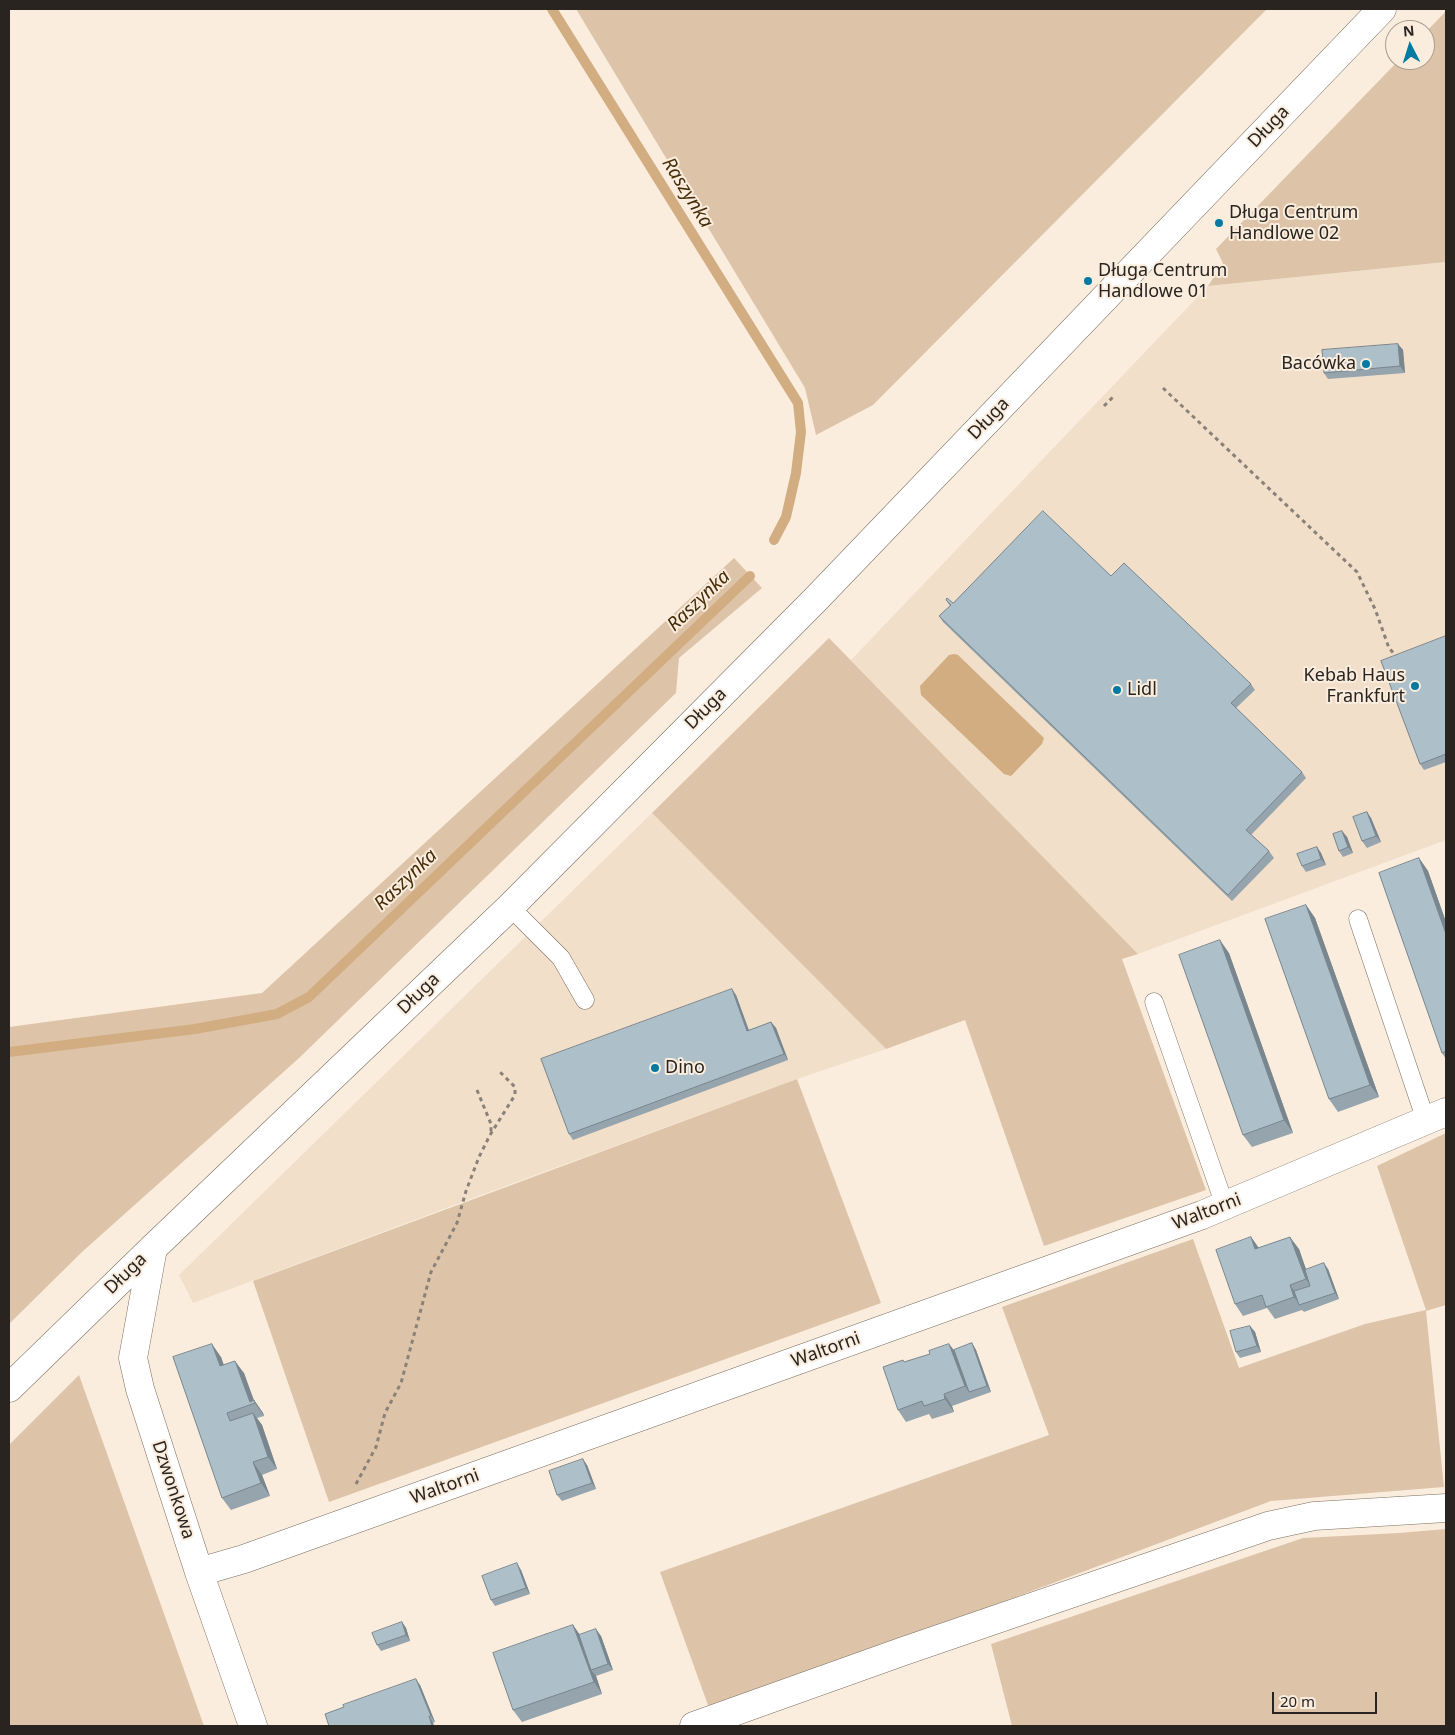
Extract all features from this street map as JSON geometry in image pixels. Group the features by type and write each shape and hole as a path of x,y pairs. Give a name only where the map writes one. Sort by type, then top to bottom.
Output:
{"street":[{"name":"Długa","path":"9,1388 510,907 816,599 1382,9"},
{"name":"Waltorni","path":"200,1572 244,1559 1225,1206 1436,1117"},
{"name":"Dzwonkowa","path":"153,1248 133,1358 140,1389 253,1726"},
{"path":"694,1726 904,1651 1268,1526 1314,1516 1446,1508"}],"lane":[{"path":"510,907 561,958 585,1000"},
{"path":"1358,918 1436,1117"},
{"path":"1154,1002 1219,1184 1225,1206"}],"path":[{"path":"1163,388 1356,572 1375,609 1389,648 1401,662"},
{"path":"1104,406 1113,397"},
{"path":"351,1520 347,1503 376,1447 385,1412 400,1383 431,1272 457,1223 472,1173 491,1133 515,1095 516,1087 499,1071"},
{"path":"477,1090 491,1124 491,1133"}],"shaded area":[{"path":"576,9 1267,9 873,405 816,435 805,388"},
{"path":"1446,11 1446,262 1208,286 1223,263 1216,249 1389,70 1435,70 1435,23"},
{"path":"1446,262 1446,840 1138,954 851,660 1208,286"},
{"path":"734,558 762,588 679,658 676,693 298,1059 82,1252 9,1324 9,1027 262,993"},
{"path":"829,638 1138,954 1122,959 1206,1190 1044,1246 965,1020 886,1049 652,813"},
{"path":"949,655 958,655 1044,738 1042,744 1011,776 1004,774 921,695 920,686"},
{"path":"652,813 886,1049 797,1079 193,1303 179,1275"},
{"path":"797,1079 881,1303 329,1502 253,1281"},
{"path":"1446,1133 1446,1305 1426,1311 1444,1487 1271,1501 899,1641 709,1708 660,1572 1049,1435 1002,1307 1193,1239 1239,1368 1365,1324 1426,1310 1377,1166"},
{"path":"79,1375 204,1726 9,1726 9,1445"},
{"path":"1446,1529 1446,1726 1012,1726 991,1644 1303,1538"}],"building":[{"name":"Bacówka","path":"1398,344 1400,366 1324,373 1322,350"},
{"path":"1043,511 1111,576 1124,563 1251,684 1231,703 1302,772 1246,830 1269,851 1228,895 939,616 951,605 946,600 947,598 953,603"},
{"path":"1446,636 1446,754 1420,764 1381,661"},
{"path":"1367,812 1376,836 1362,841 1353,817"},
{"path":"1342,831 1348,847 1339,851 1333,834"},
{"path":"1317,847 1321,859 1302,866 1297,854"},
{"path":"1419,858 1446,934 1446,1051 1442,1053 1379,873"},
{"path":"1306,905 1370,1085 1329,1099 1265,919"},
{"path":"1220,940 1284,1120 1243,1135 1179,955"},
{"name":"Dino","path":"732,989 747,1031 771,1022 784,1054 569,1134 541,1059"},
{"path":"1251,1237 1255,1249 1290,1237 1306,1279 1290,1285 1294,1297 1266,1307 1262,1295 1235,1304 1216,1250"},
{"path":"1324,1263 1335,1293 1299,1305 1294,1291 1310,1286 1305,1270"},
{"path":"1250,1326 1257,1346 1236,1352 1230,1331"},
{"path":"972,1343 987,1386 969,1392 954,1350"},
{"path":"212,1344 220,1366 235,1361 250,1402 254,1400 255,1403 227,1413 230,1421 253,1413 268,1457 253,1462 261,1483 222,1498 173,1357"},
{"path":"949,1344 965,1386 944,1394 945,1399 924,1406 922,1401 898,1410 883,1367 930,1354 929,1351"},
{"path":"583,1459 592,1483 557,1495 549,1471"},
{"path":"517,1563 526,1588 491,1600 482,1576"},
{"path":"402,1622 406,1635 377,1645 372,1633"},
{"path":"573,1625 594,1682 513,1710 493,1653"},
{"path":"596,1629 608,1664 591,1670 579,1635"},
{"path":"416,1679 431,1716 429,1716 432,1726 329,1726 325,1714 344,1707 343,1705"}],"waterway":[{"name":"Raszynka","path":"552,9 798,403 801,432 796,473 786,517 774,540"},
{"name":"Raszynka","path":"9,1052 195,1029 277,1014 309,997 750,576"}],"place":[{"name":"Długa Centrum Handlowe 02","path":"1219,223"},
{"name":"Długa Centrum Handlowe 01","path":"1088,281"},
{"name":"Bacówka","path":"1366,364"},
{"name":"Kebab Haus Frankfurt","path":"1415,686"},
{"name":"Lidl","path":"1117,690"},
{"name":"Dino","path":"655,1068"}]}
